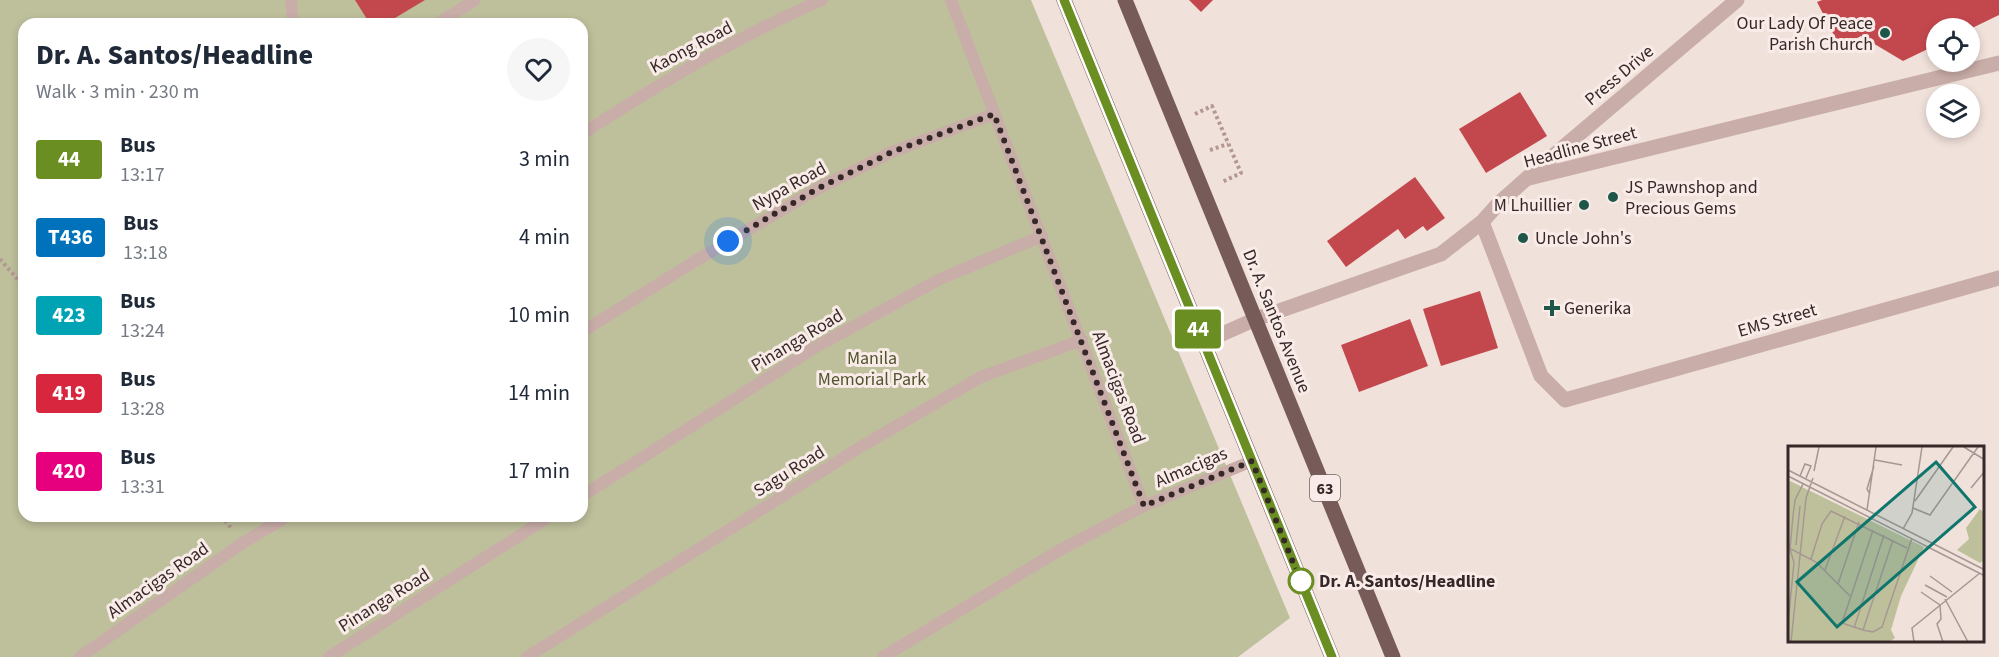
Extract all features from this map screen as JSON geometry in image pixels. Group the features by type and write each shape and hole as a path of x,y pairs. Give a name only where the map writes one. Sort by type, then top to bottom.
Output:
{"main road":[{"path":"1064,0 1332,657"},
{"name":"Dr. A. Santos Avenue","path":"1125,0 1393,657"}],"street":[{"name":"Press Drive","path":"1526,179 1737,0"},
{"name":"Headline Street","path":"1204,342 1256,320 1441,254 1482,222 1526,179 1999,63"},
{"name":"EMS Street","path":"1482,222 1541,376 1565,400 1999,278"}],"lane":[{"path":"291,0 292,18"},
{"path":"446,18 475,0"},
{"name":"Kaong Road","path":"588,130 665,80 822,0"},
{"name":"Almacigas Road","path":"951,0 1144,506"},
{"name":"Nypa Road","path":"588,328 692,262 819,188 892,152 994,114"},
{"name":"Pinanga Road","path":"588,492 816,347 940,279 1042,236"},
{"name":"Sagu Road","path":"527,657 862,446 981,377 1082,340"},
{"name":"Almacigas","path":"1144,506 1252,461"},
{"path":"883,657 1060,550 1144,506"},
{"name":"Almacigas Road","path":"80,657 244,542 278,522"},
{"name":"Pinanga Road","path":"329,657 541,522"}],"path":[{"path":"1212,106 1241,173"},
{"path":"1205,153 1228,144"},
{"path":"0,259 18,280"}],"green space":[{"name":"Manila Memorial Park","path":"0,0 1031,0 1290,618 1238,657 0,657"}],"building":[{"path":"355,0 425,0 395,18 366,18"},
{"path":"1189,0 1213,0 1201,12"},
{"name":"Our Lady Of Peace Parish Church","path":"1822,0 1999,0 1999,15 1980,24 1980,18 1926,18 1926,50 1903,61 1861,36 1840,47 1817,2"},
{"path":"1520,92 1547,136 1486,173 1459,129"},
{"path":"1415,177 1445,218 1427,231 1423,226 1405,239 1398,229 1346,267 1327,241"},
{"path":"1480,291 1498,348 1441,366 1423,309"},
{"path":"1410,319 1428,366 1359,392 1341,345"}],"bus line":[{"name":"44","path":"1064,0 1332,657"}],"place":[{"name":"Our Lady Of Peace Parish Church","path":"1885,33"},
{"name":"JS Pawnshop and Precious Gems","path":"1613,197"},
{"name":"M Lhuillier","path":"1584,205"},
{"name":"Uncle John's","path":"1523,238"},
{"name":"Generika","path":"1552,308"},
{"name":"Dr. A. Santos/Headline","path":"1301,581"}],"route":[{"path":"728,241 819,188 892,152 994,114 1144,506 1252,461 1305,592 1301,581"}]}
